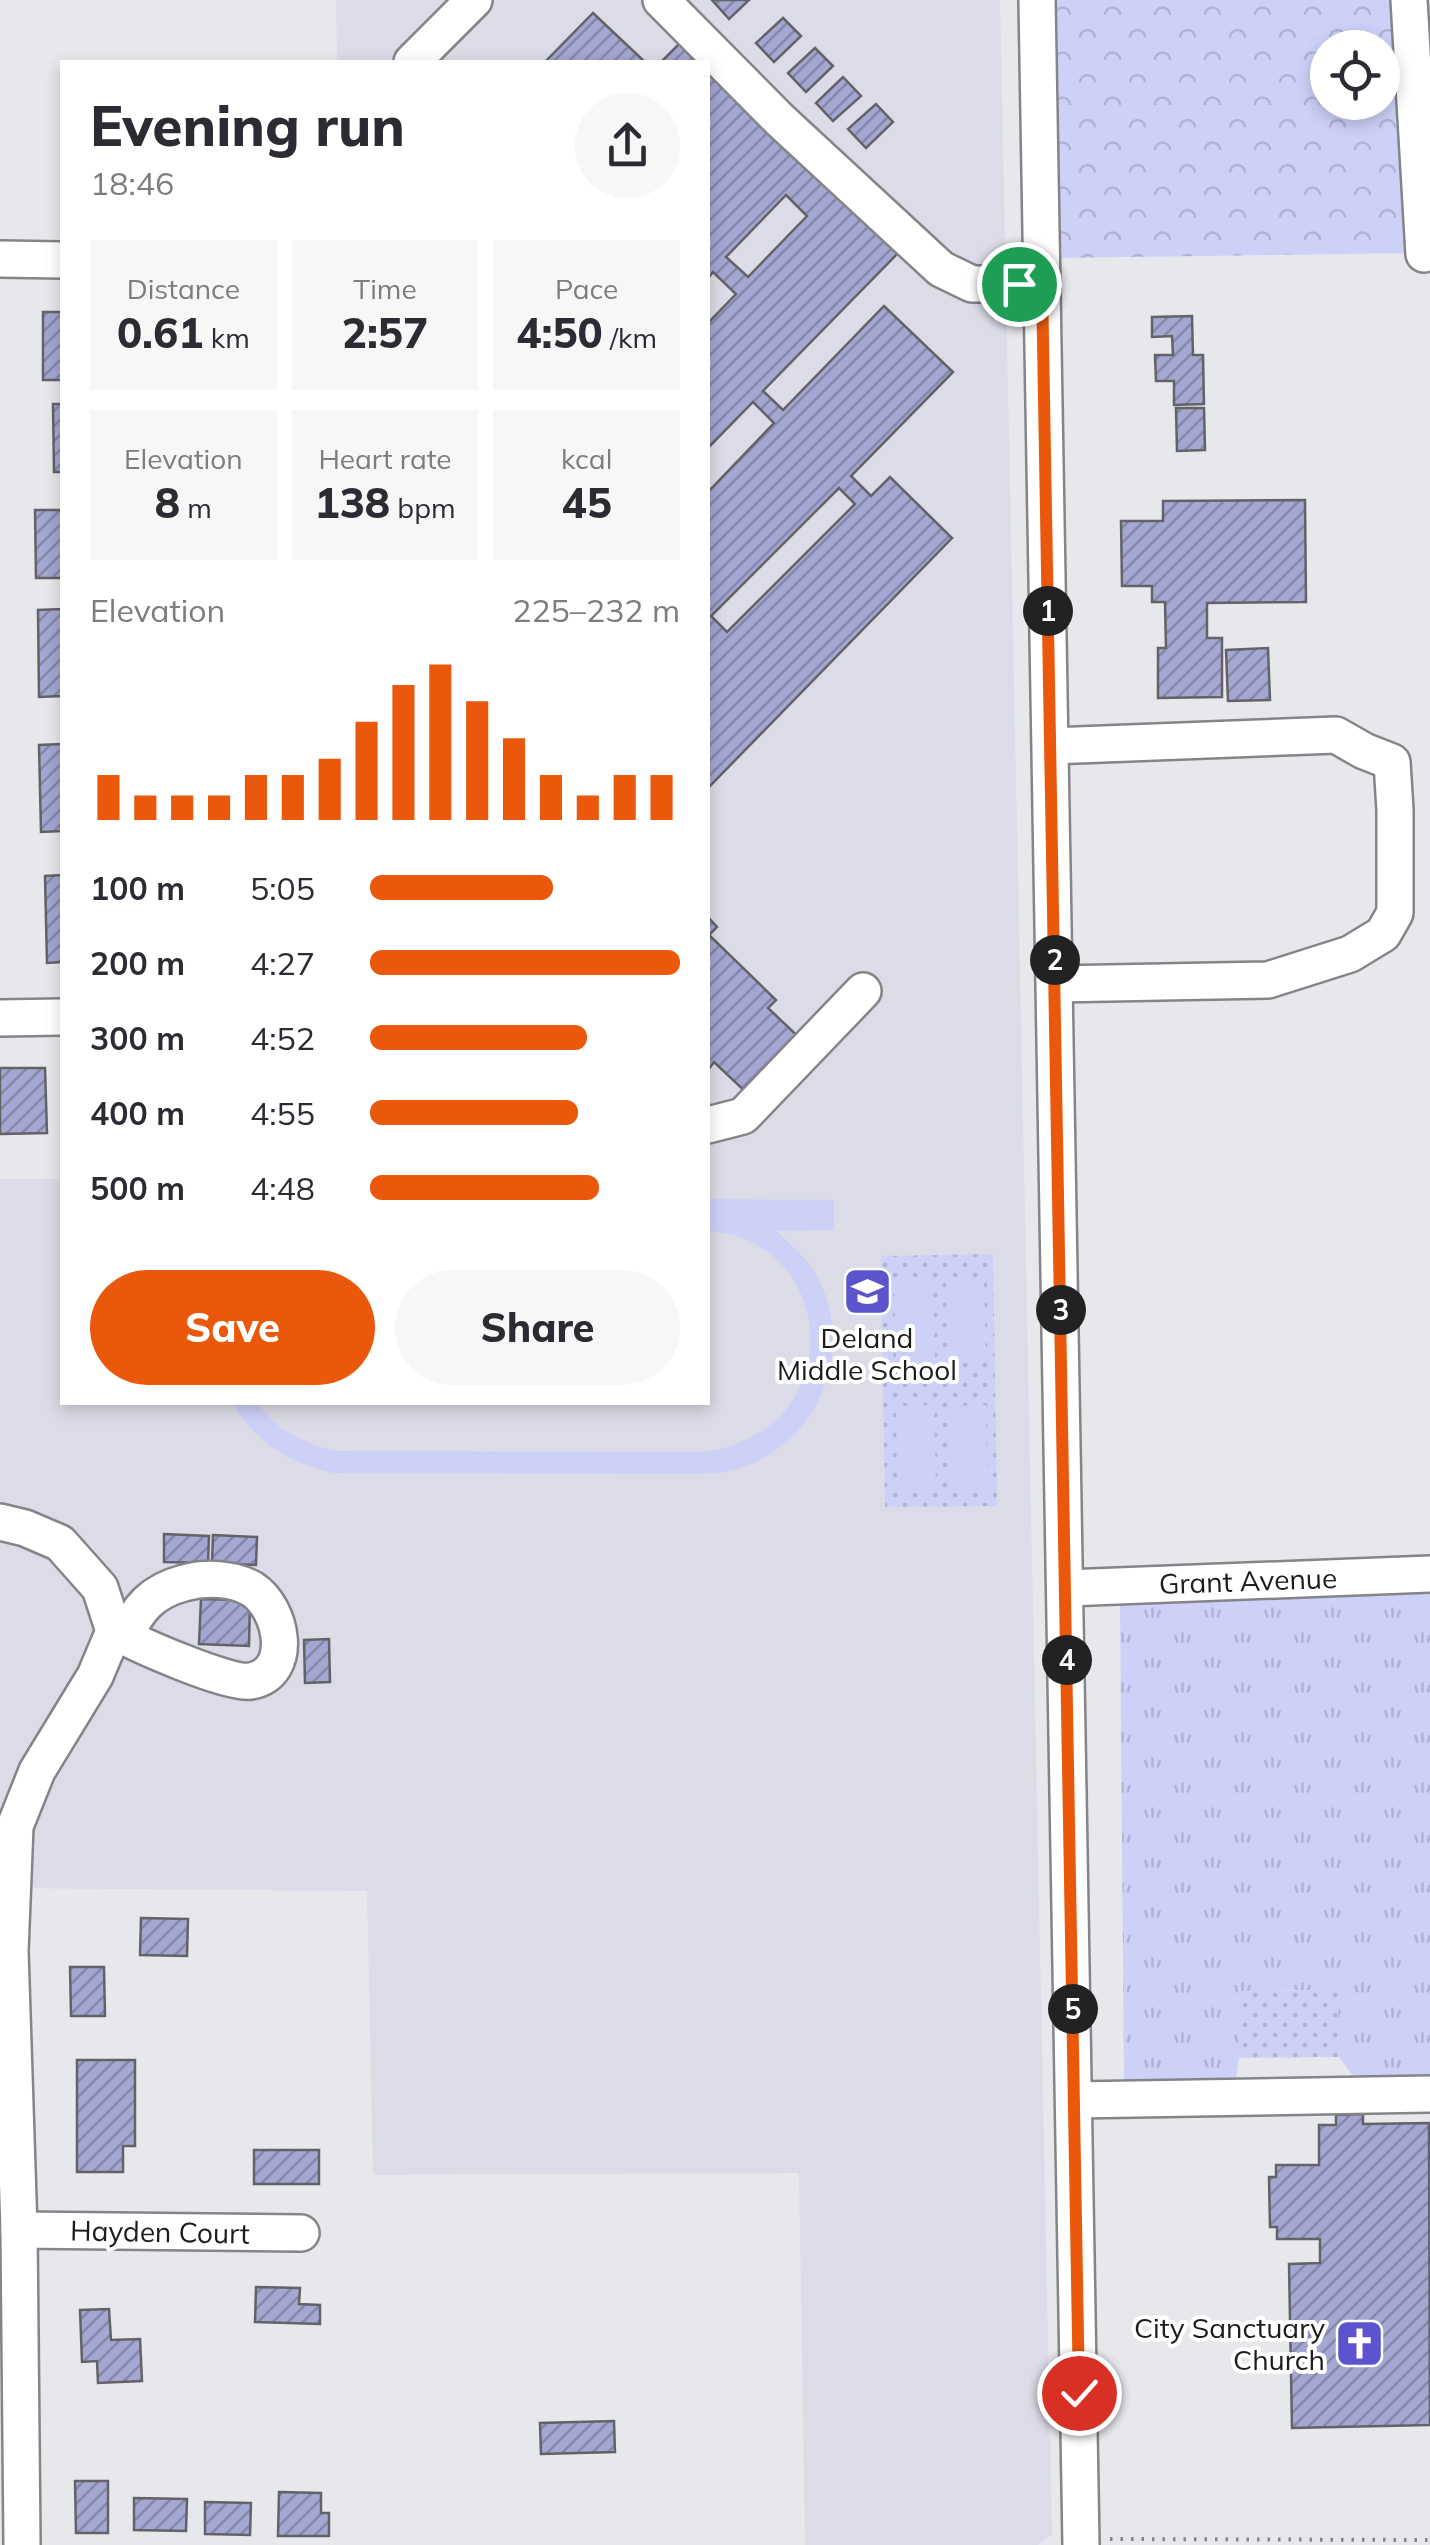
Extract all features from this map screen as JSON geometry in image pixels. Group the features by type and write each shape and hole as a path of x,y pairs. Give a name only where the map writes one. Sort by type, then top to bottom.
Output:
{"street":[{"path":"414,60 474,0"},
{"path":"660,0 780,120 941,269 972,284 1042,284"},
{"path":"1037,0 1075,2100 1091,2542"},
{"path":"1409,0 1424,254"},
{"path":"0,259 60,260"},
{"path":"1051,746 1336,735 1392,762 1395,810 1395,913 1383,934 1350,954 1268,980 1055,984"},
{"path":"710,1124 743,1116 863,992"},
{"path":"0,1018 60,1018"},
{"path":"0,1522 60,1543 100,1588 120,1634 37,1771 15,1826 10,1952 19,2230 22,2545"},
{"name":"Grant Avenue","path":"1066,1588 1430,1574"},
{"path":"1075,2100 1430,2094"},
{"name":"Hayden Court","path":"19,2230 301,2233"}],"path":[{"path":"1091,2542 1430,2540"}],"shaded area":[{"name":"Deland Middle School","path":"336,0 1000,0 1052,2535 1038,2545 805,2545 799,2173 373,2175 367,1891 0,1888 0,1179 60,1179 60,1405 710,1405 710,60 337,60"}],"green space":[{"path":"1055,0 1397,0 1399,30 1310,30 1310,120 1400,120 1400,51 1412,253 1059,258"},
{"path":"710,1199 834,1200 834,1230 776,1231 813,1269 827,1301 832,1354 827,1380 802,1426 782,1445 731,1470 700,1474 333,1473 275,1449 233,1405 259,1405 292,1434 336,1451 702,1452 751,1438 785,1411 804,1376 810,1338 803,1300 783,1266 752,1242 710,1232"},
{"path":"993,1254 997,1506 885,1507 881,1256"},
{"path":"933,1280 935,1363 896,1364 894,1281"},
{"path":"984,1280 986,1362 947,1363 946,1281"},
{"path":"934,1405 936,1488 897,1489 896,1406"},
{"path":"986,1405 987,1488 949,1489 947,1406"},
{"path":"1430,1592 1430,2074 1354,2077 1339,2057 1337,1990 1239,1991 1236,2079 1124,2080 1120,1603"},
{"path":"1338,1990 1339,2057 1239,2058 1238,1991"}],"building":[{"path":"712,0 749,0 729,19"},
{"path":"593,13 643,60 547,60"},
{"path":"783,18 801,36 774,62 756,43"},
{"path":"683,40 705,60 663,60"},
{"path":"815,48 833,66 806,92 788,73"},
{"path":"710,65 901,250 763,391 783,410 884,306 953,372 851,476 871,496 890,477 952,538 710,786 710,490 774,423 753,402 710,446 710,321 736,294 713,272 710,276","holes":["786,195 807,216 748,277 726,257","839,488 855,504 727,632 711,616"]},
{"path":"843,77 861,96 833,121 816,103"},
{"path":"876,104 893,122 866,148 848,129"},
{"path":"43,312 60,312 60,380 43,380"},
{"path":"1192,316 1193,355 1203,355 1204,404 1174,405 1174,381 1156,381 1155,355 1173,355 1172,336 1152,337 1152,317"},
{"path":"53,404 60,404 60,472 54,472"},
{"path":"1176,408 1204,408 1205,450 1177,451"},
{"path":"1305,500 1306,602 1207,603 1207,638 1222,638 1222,697 1158,698 1158,648 1166,648 1165,602 1152,602 1152,586 1122,586 1121,521 1163,521 1163,501"},
{"path":"35,510 60,510 60,578 36,578"},
{"path":"60,609 60,696 39,697 38,610"},
{"path":"1268,648 1270,700 1228,701 1226,650"},
{"path":"60,744 60,831 41,832 39,745"},
{"path":"60,875 60,962 47,963 45,876"},
{"path":"710,936 776,1000 768,1008 805,1043 752,1098 714,1062 710,1067"},
{"path":"0,1068 45,1068 47,1133 0,1134"},
{"path":"164,1534 209,1536 208,1563 164,1562"},
{"path":"213,1535 257,1537 256,1565 212,1563"},
{"path":"201,1599 250,1600 249,1646 199,1644"},
{"path":"329,1639 330,1682 305,1683 304,1640"},
{"path":"141,1918 188,1919 187,1956 140,1955"},
{"path":"70,1967 104,1967 105,2016 71,2016"},
{"path":"77,2060 135,2060 135,2146 123,2146 123,2172 77,2172"},
{"name":"City Sanctuary Church","path":"1363,2114 1363,2124 1429,2123 1430,2425 1292,2428 1289,2264 1320,2263 1320,2239 1277,2239 1277,2227 1270,2227 1269,2177 1276,2177 1276,2165 1319,2165 1319,2125 1336,2125 1336,2115"},
{"path":"254,2150 319,2150 319,2184 254,2184"},
{"path":"256,2287 300,2288 299,2304 320,2305 320,2324 255,2322"},
{"path":"109,2309 111,2340 140,2339 142,2381 98,2383 97,2361 82,2362 80,2310"},
{"path":"614,2421 615,2452 541,2454 540,2423"},
{"path":"75,2481 108,2481 108,2533 76,2533"},
{"path":"279,2492 321,2493 321,2513 329,2513 329,2536 278,2536"},
{"path":"134,2498 187,2499 186,2531 134,2530"},
{"path":"205,2502 251,2503 250,2535 205,2534"}],"place":[{"name":"Deland Middle School","path":"867,1291"},
{"name":"City Sanctuary Church","path":"1360,2344"}],"route":[{"path":"1019,284 1042,284 1079,2393"}]}
